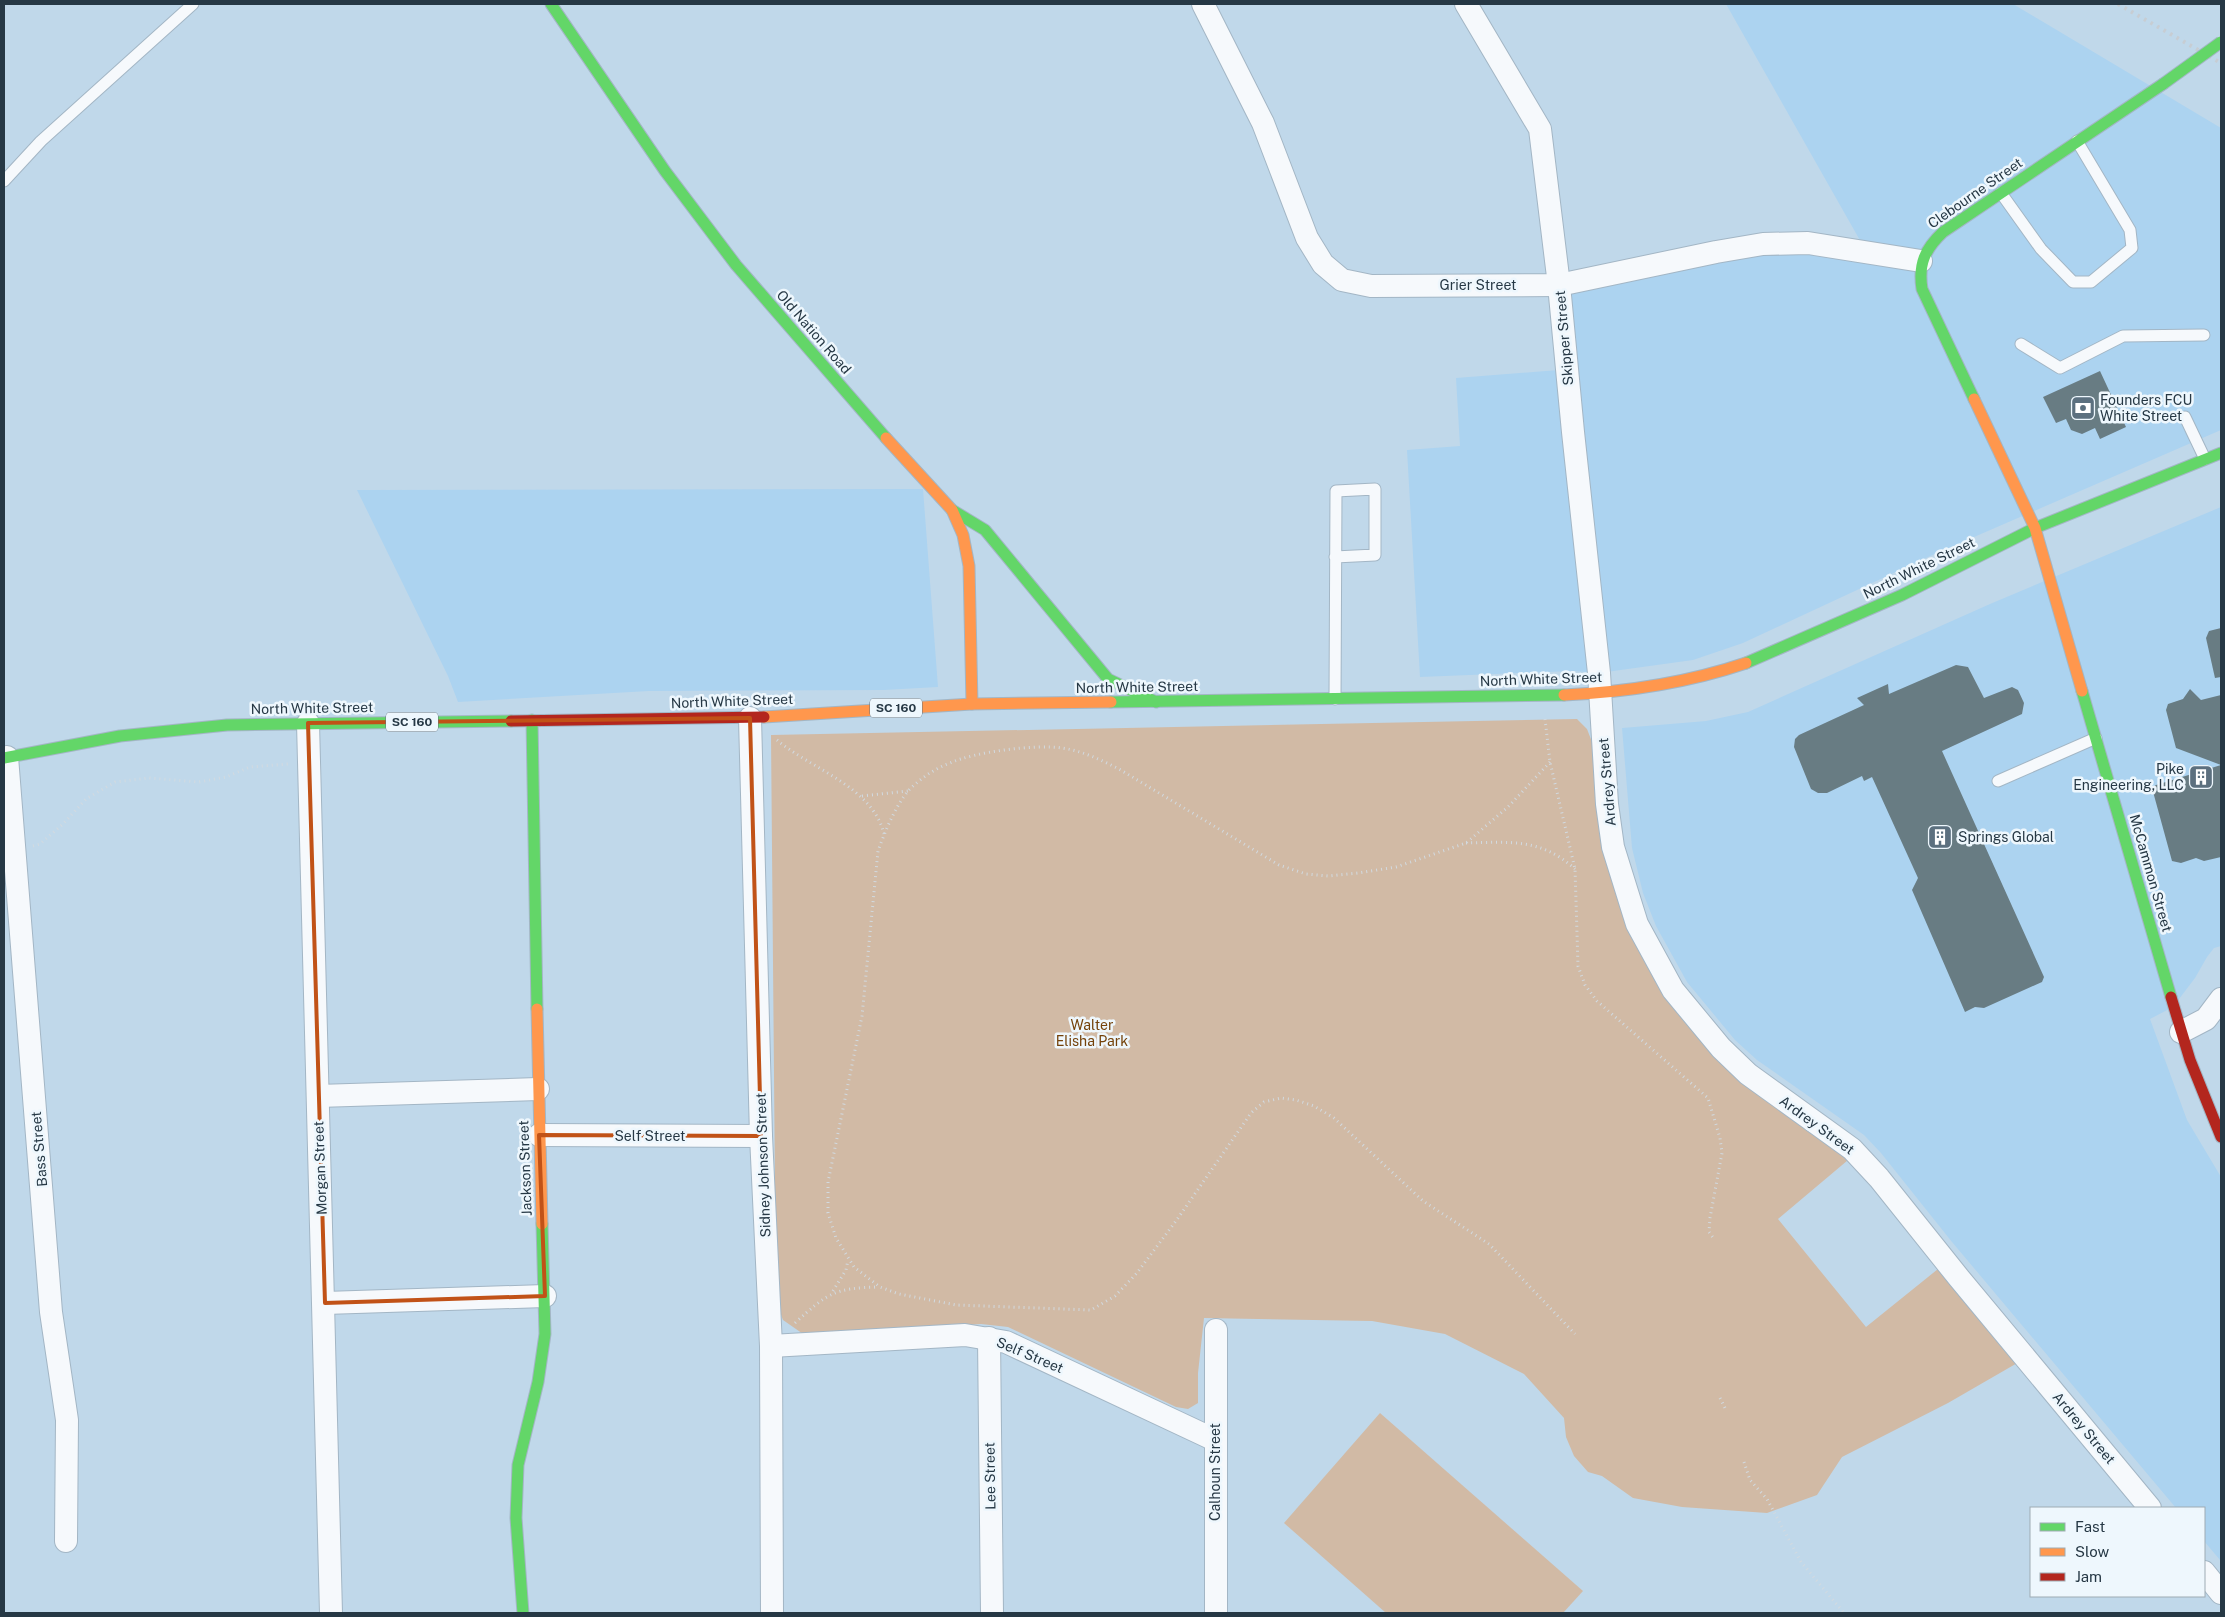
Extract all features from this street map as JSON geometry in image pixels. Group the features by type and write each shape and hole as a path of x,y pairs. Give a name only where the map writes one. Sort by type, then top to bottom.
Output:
{"main road":[{"name":"Old Nation Road","path":"551,4 665,171 736,265 904,458 952,510 963,535 969,566 972,704"},
{"name":"Clebourne Street","path":"1921,261 1929,244 1943,232 2163,84 2221,42"},
{"path":"1921,261 1919,274 1922,289 2035,528"},
{"name":"North White Street","path":"5,757 120,736 227,725 750,718 972,704 1601,693 1705,677 1756,660 1902,595 2035,528 2221,453"},
{"path":"952,510 985,530 1108,679 1156,702"},
{"name":"McCammon Street","path":"2035,528 2181,1032 2190,1060 2221,1137"},
{"name":"Jackson Street","path":"523,1613 516,1518 518,1465 538,1382 544,1334 545,1296 539,1135 532,720"}],"street":[{"name":"Grier Street","path":"1203,4 1263,123 1308,238 1323,264 1342,280 1371,286 1560,285 1763,244 1808,243 1921,261"},
{"name":"Skipper Street","path":"1466,4 1540,129 1560,285 1572,432 1601,693"},
{"name":"Ardrey Street","path":"1601,693 1607,804 1613,847 1637,924 1673,990 1722,1048 1748,1074 1852,1149 1879,1178 1959,1278 2149,1507"},
{"name":"Sidney Johnson Street","path":"750,718 761,1136 771,1346 772,1613"},
{"name":"Morgan Street","path":"308,723 331,1613"},
{"name":"Bass Street","path":"5,757 51,1312 67,1420 66,1541"},
{"path":"2181,1032 2206,1019 2221,999"},
{"path":"318,1096 538,1089"},
{"name":"Self Street","path":"539,1135 761,1136"},
{"path":"324,1303 545,1296"},
{"name":"Calhoun Street","path":"1216,1330 1216,1613"},
{"name":"Self Street","path":"771,1346 965,1335 989,1338 1006,1342 1215,1440"},
{"name":"Lee Street","path":"989,1338 992,1613"},
{"path":"2205,1573 2221,1593"}],"lane":[{"path":"4,181 40,141 193,4"},
{"path":"2001,193 2041,249 2073,282 2091,282 2132,248 2130,230 2077,141"},
{"path":"2021,344 2060,368 2123,336 2204,335"},
{"path":"2185,417 2205,459"},
{"path":"1335,699 1336,491 1374,490 1375,555 1336,557"},
{"path":"1998,781 2096,738"}],"path":[{"path":"1544,716 1550,762 1575,869 1578,966 1585,985 1611,1014 1708,1098 1720,1138 1722,1153 1710,1218 1709,1232 1714,1239"},
{"path":"770,734 792,753 861,796 880,820 884,834"},
{"path":"1575,869 1552,851 1533,845 1496,842 1466,843 1396,867 1328,876 1306,874 1280,865 1242,844 1164,795 1092,756 1063,748 1040,747 952,762 929,773 908,791 884,834 878,851 874,876 867,982 862,1016 828,1182 828,1213 836,1238 848,1260 864,1277 880,1287 900,1294 956,1305 1091,1310 1115,1296 1137,1273 1176,1221 1251,1113 1264,1102 1281,1098 1296,1100 1314,1106 1334,1118 1423,1201 1489,1244 1576,1334"},
{"path":"1466,843 1508,806 1550,762"},
{"path":"14,850 40,844 63,824 86,799 115,782 149,778 199,782 226,777 250,767 290,764"},
{"path":"861,796 908,791"},
{"path":"771,1346 832,1292 846,1270 848,1260"},
{"path":"832,1292 856,1287 880,1287"},
{"path":"1720,1398 1726,1410"},
{"path":"1744,1462 1750,1480 1766,1499 1801,1562 1844,1613"}],"highlighted area":[{"path":"750,718 761,1136 539,1135 545,1296 325,1303 308,723"}],"shaded area":[{"path":"1726,4 2013,4 2221,128 2221,430 1928,557 1743,643 1693,660 1599,673 1572,671 1420,677 1407,450 1460,446 1456,378 1571,369 1564,289 1805,247 1870,258"},
{"path":"923,489 938,687 884,690 649,691 458,702 448,676 357,490"},
{"path":"2221,507 2221,946 2214,948 2195,978 2173,1007 2150,1019 2187,1120 2221,1177 2220,1560 2205,1542 2205,1507 2175,1507 1952,1242 1881,1153 1864,1135 1757,1060 1735,1040 1687,982 1656,926 1643,893 1632,848 1622,728 1706,721 1748,712 1990,604"}],"green space":[{"name":"Walter Elisha Park","path":"1577,719 1587,729 1602,768 1608,843 1669,990 1854,1155 1778,1219 1866,1327 1938,1269 2019,1362 1948,1403 1842,1457 1817,1495 1767,1513 1682,1507 1633,1498 1602,1476 1588,1472 1574,1456 1566,1437 1564,1418 1524,1374 1445,1334 1372,1321 1204,1318 1198,1373 1198,1403 1188,1409 1176,1407 1008,1327 981,1324 806,1336 783,1320 776,1302 771,735"},
{"path":"1380,1413 1583,1591 1563,1613 1386,1613 1284,1523"}],"building":[{"name":"Founders FCU White Street","path":"2100,371 2126,427 2100,439 2095,428 2082,434 2071,430 2066,419 2056,423 2043,397"},
{"path":"2221,628 2221,677 2215,678 2206,638 2209,631"},
{"name":"Springs Global","path":"1956,665 1968,667 1984,698 2012,687 2018,690 2024,703 2022,714 1942,751 2044,977 2042,982 1984,1008 1975,1007 1965,1012 1912,890 1918,878 1872,777 1864,781 1862,776 1827,793 1818,793 1811,789 1794,747 1795,739 1799,735 1864,705 1857,698 1888,684 1889,694"},
{"path":"2190,689 2201,700 2221,695 2221,765 2176,748 2166,710 2168,704 2183,699"},
{"name":"Pike Engineering, LLC","path":"2221,765 2221,857 2204,861 2196,858 2181,863 2172,861 2152,788 2156,785"}],"railway":[{"path":"2118,4 2221,63"}],"traffic: fast":[{"path":"551,4 665,171 736,265 886,438"},
{"path":"2163,84 2221,42"},
{"path":"1974,399 1922,289 1922,264 1927,251 1943,232 2163,84"},
{"path":"1746,663 1902,595 2035,528 2221,453"},
{"path":"952,510 985,530 1108,679 1156,702"},
{"path":"2082,691 2171,997"},
{"path":"1111,702 1564,695"},
{"path":"532,720 537,1009"},
{"path":"4,758 120,736 227,725 511,721"},
{"path":"523,1613 516,1518 518,1465 538,1382 545,1334 542,1224"}],"traffic: slow":[{"path":"1974,399 2035,528 2082,691"},
{"path":"886,438 952,510 963,535 969,566 972,704"},
{"path":"1564,695 1610,692 1679,681 1746,663"},
{"path":"764,717 972,704 1111,702"},
{"path":"537,1009 542,1224"}],"traffic: jam":[{"path":"511,721 764,717"},
{"path":"2171,997 2190,1060 2221,1137"}],"place":[{"name":"Founders FCU White Street","path":"2083,408"},
{"name":"Pike Engineering, LLC","path":"2201,777"},
{"name":"Springs Global","path":"1940,837"}]}
